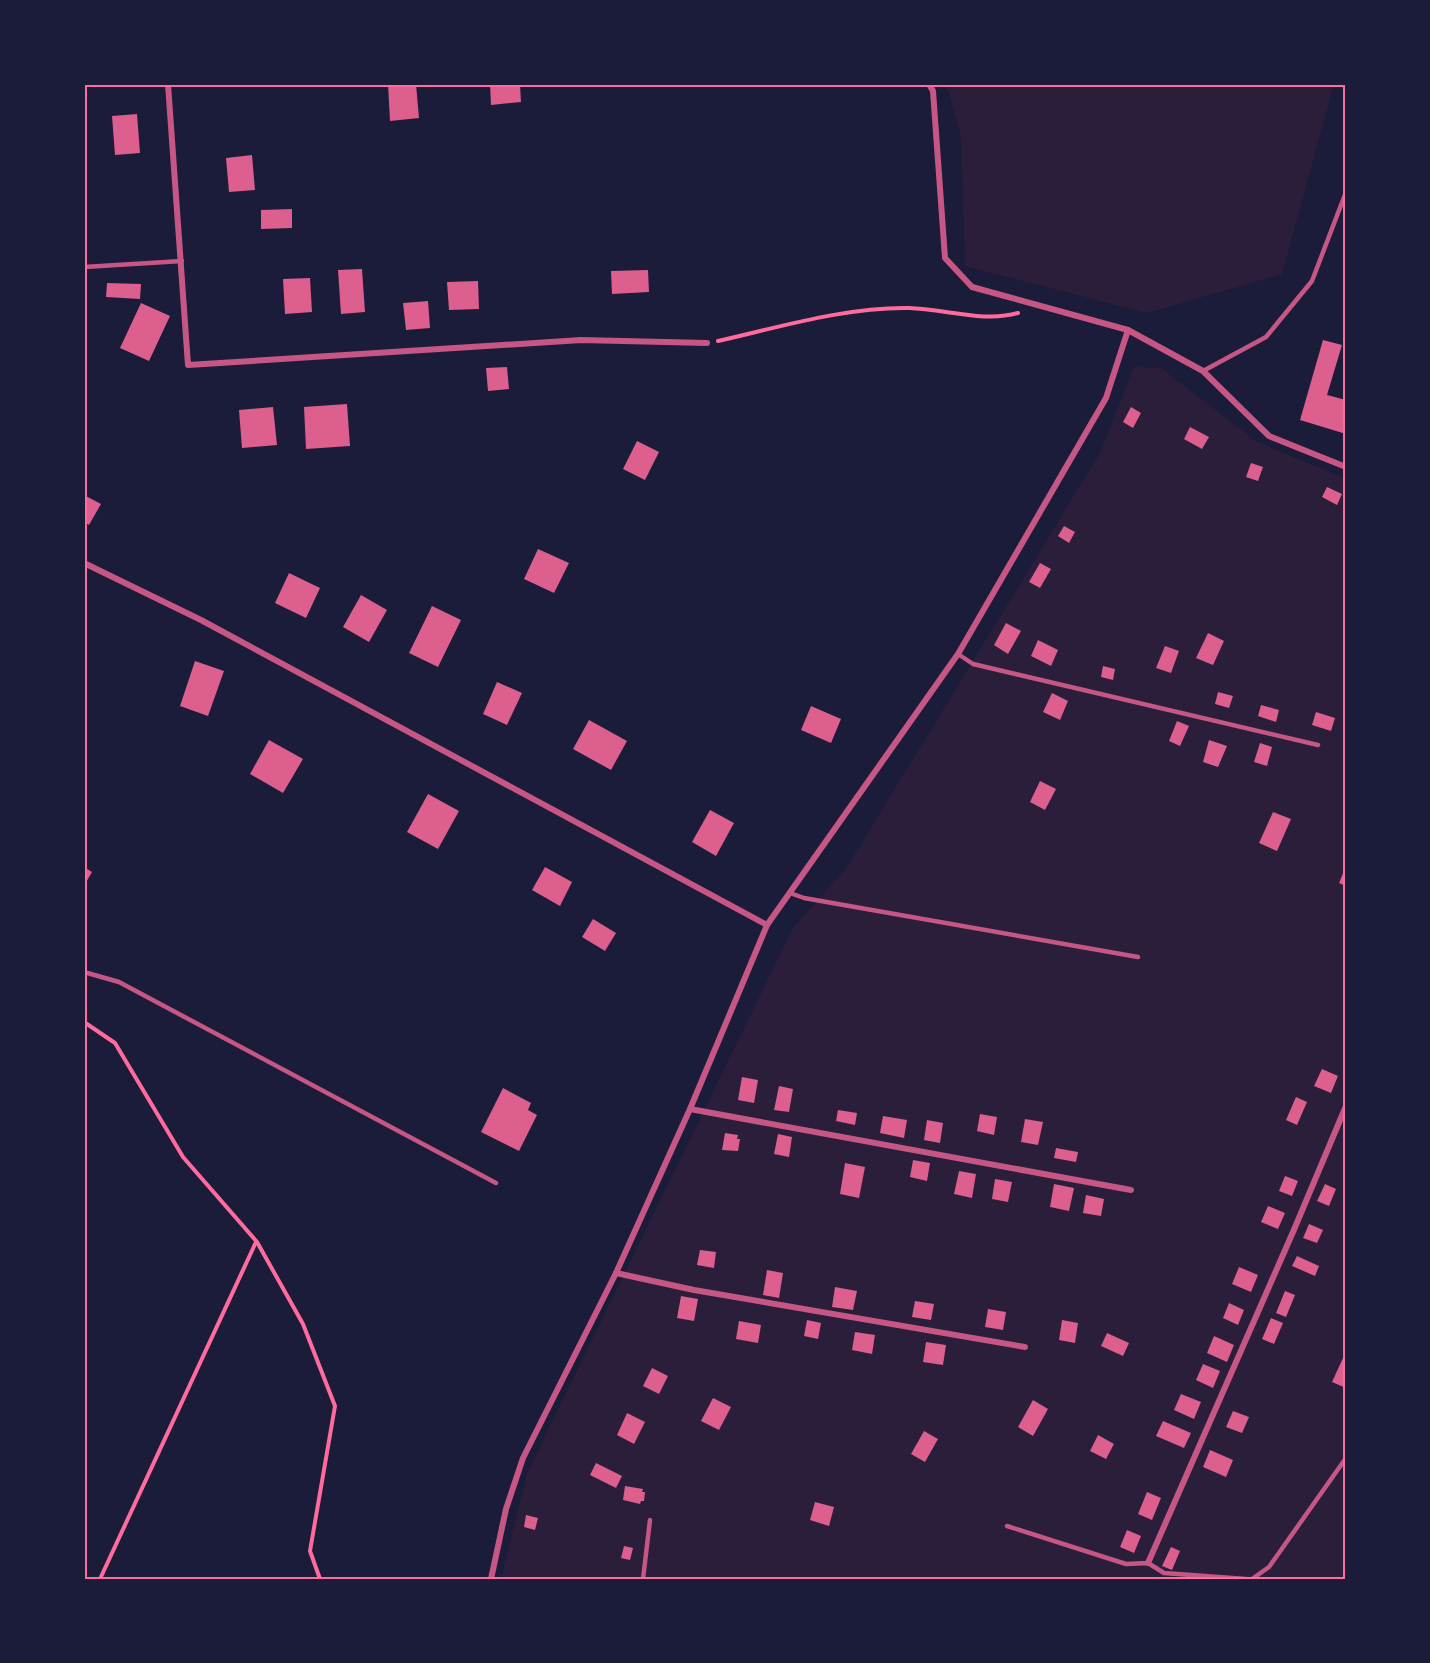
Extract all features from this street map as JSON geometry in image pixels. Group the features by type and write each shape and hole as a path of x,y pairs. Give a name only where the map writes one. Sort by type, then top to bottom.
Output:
{"street":[{"path":"168,84 188,365 581,340 707,343"},
{"path":"929,84 933,91 945,258 972,287 1128,330 1203,370 1269,436 1346,467"},
{"path":"491,1579 506,1509 524,1458 616,1273 690,1109 767,925 958,654 1106,398 1128,330"},
{"path":"84,563 201,620 767,925"},
{"path":"1148,1563 1346,1106"},
{"path":"690,1109 1131,1190"},
{"path":"616,1273 694,1290 1025,1347"}],"lane":[{"path":"1203,370 1266,337 1312,281 1346,192"},
{"path":"84,267 182,261"},
{"path":"958,654 973,664 1318,745"},
{"path":"790,893 804,898 1138,957"},
{"path":"84,972 119,982 496,1183"},
{"path":"1252,1579 1269,1567 1346,1458"},
{"path":"643,1579 650,1520"},
{"path":"1006,1526 1126,1564 1148,1563 1164,1573 1246,1579"}],"path":[{"path":"707,343 846,313 908,308 1003,318 1042,306"},
{"path":"84,1022 115,1043 183,1157 257,1242 303,1324 336,1406 310,1551 320,1579"},
{"path":"100,1579 257,1242"}],"shaded area":[{"path":"946,84 1334,84 1282,274 1147,313 965,266 961,136"},
{"path":"1134,367 1161,368 1256,441 1346,479 1346,1579 501,1579 527,1473 793,928 847,867 1100,453"}],"building":[{"path":"388,84 416,84 419,118 390,121"},
{"path":"490,84 520,84 521,102 491,105"},
{"path":"137,114 140,153 115,155 112,116"},
{"path":"252,155 255,190 229,192 226,158"},
{"path":"292,209 292,228 261,229 261,210"},
{"path":"362,269 365,312 341,314 338,270"},
{"path":"648,270 649,292 612,294 611,271"},
{"path":"310,278 312,312 285,314 283,279"},
{"path":"478,281 479,309 449,310 447,282"},
{"path":"107,283 141,284 140,299 106,297"},
{"path":"428,301 430,328 406,330 403,303"},
{"path":"141,303 170,316 149,361 120,348"},
{"path":"1323,340 1342,345 1327,395 1346,400 1346,434 1300,420"},
{"path":"507,367 509,389 488,391 486,368"},
{"path":"347,404 350,446 306,449 304,407"},
{"path":"273,407 277,445 242,448 239,410"},
{"path":"1131,407 1141,413 1133,428 1123,422"},
{"path":"1190,427 1209,437 1202,449 1184,439"},
{"path":"637,441 659,452 645,480 623,469"},
{"path":"1251,463 1263,467 1258,481 1246,477"},
{"path":"1327,487 1342,494 1337,505 1322,497"},
{"path":"84,495 101,504 89,525 84,522"},
{"path":"1064,526 1075,532 1069,543 1058,536"},
{"path":"538,549 569,563 554,593 524,579"},
{"path":"1040,563 1051,569 1040,588 1029,582"},
{"path":"289,573 320,588 306,618 275,603"},
{"path":"361,595 387,610 369,642 343,627"},
{"path":"432,606 461,620 438,667 409,653"},
{"path":"1006,623 1021,631 1008,654 994,645"},
{"path":"1208,633 1224,641 1213,665 1196,658"},
{"path":"1038,640 1058,650 1051,666 1031,656"},
{"path":"1165,646 1179,651 1171,673 1156,668"},
{"path":"195,661 224,671 208,716 180,706"},
{"path":"1103,666 1115,669 1113,680 1101,677"},
{"path":"497,682 522,693 507,725 483,714"},
{"path":"1218,692 1233,696 1229,708 1215,704"},
{"path":"1052,693 1068,701 1060,720 1043,712"},
{"path":"1261,705 1279,710 1276,722 1258,716"},
{"path":"811,706 841,719 831,743 801,730"},
{"path":"1316,712 1335,718 1331,731 1312,725"},
{"path":"589,720 627,741 611,770 573,749"},
{"path":"1177,721 1189,726 1180,746 1169,741"},
{"path":"269,740 303,759 283,793 250,774"},
{"path":"1209,740 1227,746 1218,767 1203,762"},
{"path":"1260,743 1272,747 1267,766 1254,762"},
{"path":"1040,781 1056,789 1045,810 1030,802"},
{"path":"428,794 459,811 438,849 407,832"},
{"path":"710,810 734,823 716,856 692,842"},
{"path":"1273,812 1291,819 1277,851 1259,843"},
{"path":"1346,866 1346,886 1339,883"},
{"path":"84,867 92,872 84,886"},
{"path":"545,867 572,882 560,906 532,890"},
{"path":"593,919 616,933 605,951 582,937"},
{"path":"1322,1069 1338,1076 1331,1093 1314,1086"},
{"path":"742,1077 758,1080 754,1103 738,1100"},
{"path":"779,1086 793,1089 789,1112 774,1110"},
{"path":"503,1088 531,1103 528,1110 537,1115 519,1151 481,1132"},
{"path":"1296,1097 1307,1102 1297,1125 1286,1120"},
{"path":"838,1110 857,1113 855,1125 836,1121"},
{"path":"980,1114 997,1117 994,1135 977,1131"},
{"path":"883,1116 907,1120 904,1138 880,1133"},
{"path":"1025,1119 1043,1122 1038,1145 1021,1142"},
{"path":"927,1120 943,1123 940,1143 924,1140"},
{"path":"725,1133 738,1135 737,1139 740,1139 738,1151 722,1150"},
{"path":"778,1134 792,1137 789,1157 774,1154"},
{"path":"1056,1148 1078,1152 1076,1162 1054,1158"},
{"path":"913,1160 930,1163 927,1181 910,1177"},
{"path":"845,1163 865,1167 859,1198 840,1194"},
{"path":"959,1171 976,1174 972,1198 954,1194"},
{"path":"1285,1176 1298,1181 1292,1196 1279,1191"},
{"path":"995,1179 1012,1182 1008,1202 992,1199"},
{"path":"1054,1184 1074,1188 1069,1211 1050,1207"},
{"path":"1325,1184 1336,1189 1329,1206 1317,1201"},
{"path":"1086,1195 1104,1199 1101,1216 1083,1213"},
{"path":"1268,1206 1285,1213 1278,1229 1261,1222"},
{"path":"1309,1224 1323,1230 1317,1243 1303,1238"},
{"path":"700,1250 716,1252 714,1268 697,1265"},
{"path":"1297,1256 1319,1266 1315,1276 1292,1266"},
{"path":"1239,1267 1258,1275 1251,1292 1232,1284"},
{"path":"767,1270 783,1273 779,1298 763,1295"},
{"path":"835,1287 857,1291 853,1310 832,1307"},
{"path":"1285,1291 1295,1295 1286,1317 1276,1313"},
{"path":"681,1296 698,1299 694,1321 677,1318"},
{"path":"915,1301 934,1304 931,1320 912,1317"},
{"path":"1229,1303 1244,1310 1238,1325 1223,1318"},
{"path":"988,1309 1006,1312 1003,1330 985,1327"},
{"path":"1271,1318 1283,1323 1274,1344 1262,1339"},
{"path":"807,1320 821,1323 818,1339 804,1336"},
{"path":"1062,1320 1078,1323 1075,1343 1059,1340"},
{"path":"739,1321 761,1325 758,1343 736,1339"},
{"path":"855,1332 875,1335 872,1354 852,1350"},
{"path":"1107,1333 1129,1343 1123,1356 1101,1346"},
{"path":"1214,1336 1234,1345 1227,1362 1207,1353"},
{"path":"926,1342 946,1345 943,1365 923,1362"},
{"path":"1343,1358 1346,1359 1346,1388 1332,1382"},
{"path":"1203,1364 1220,1371 1213,1388 1196,1380"},
{"path":"652,1368 668,1376 659,1394 643,1386"},
{"path":"1181,1394 1201,1402 1194,1419 1174,1410"},
{"path":"713,1398 731,1407 719,1430 701,1421"},
{"path":"1033,1400 1048,1409 1033,1436 1018,1427"},
{"path":"1233,1411 1249,1417 1242,1433 1226,1427"},
{"path":"627,1413 645,1422 634,1444 617,1435"},
{"path":"1163,1421 1191,1433 1184,1448 1156,1436"},
{"path":"924,1431 938,1439 925,1462 911,1454"},
{"path":"1098,1435 1114,1444 1106,1459 1090,1451"},
{"path":"1210,1450 1233,1460 1226,1477 1203,1467"},
{"path":"596,1463 622,1476 616,1488 590,1475"},
{"path":"625,1486 643,1489 644,1501 640,1504 623,1500"},
{"path":"1147,1492 1161,1498 1152,1520 1138,1514"},
{"path":"815,1502 834,1507 829,1526 810,1520"},
{"path":"526,1515 538,1518 535,1530 524,1527"},
{"path":"1127,1530 1141,1536 1134,1553 1120,1547"},
{"path":"624,1546 633,1548 630,1560 621,1558"},
{"path":"1171,1547 1180,1551 1172,1570 1162,1566"}]}
